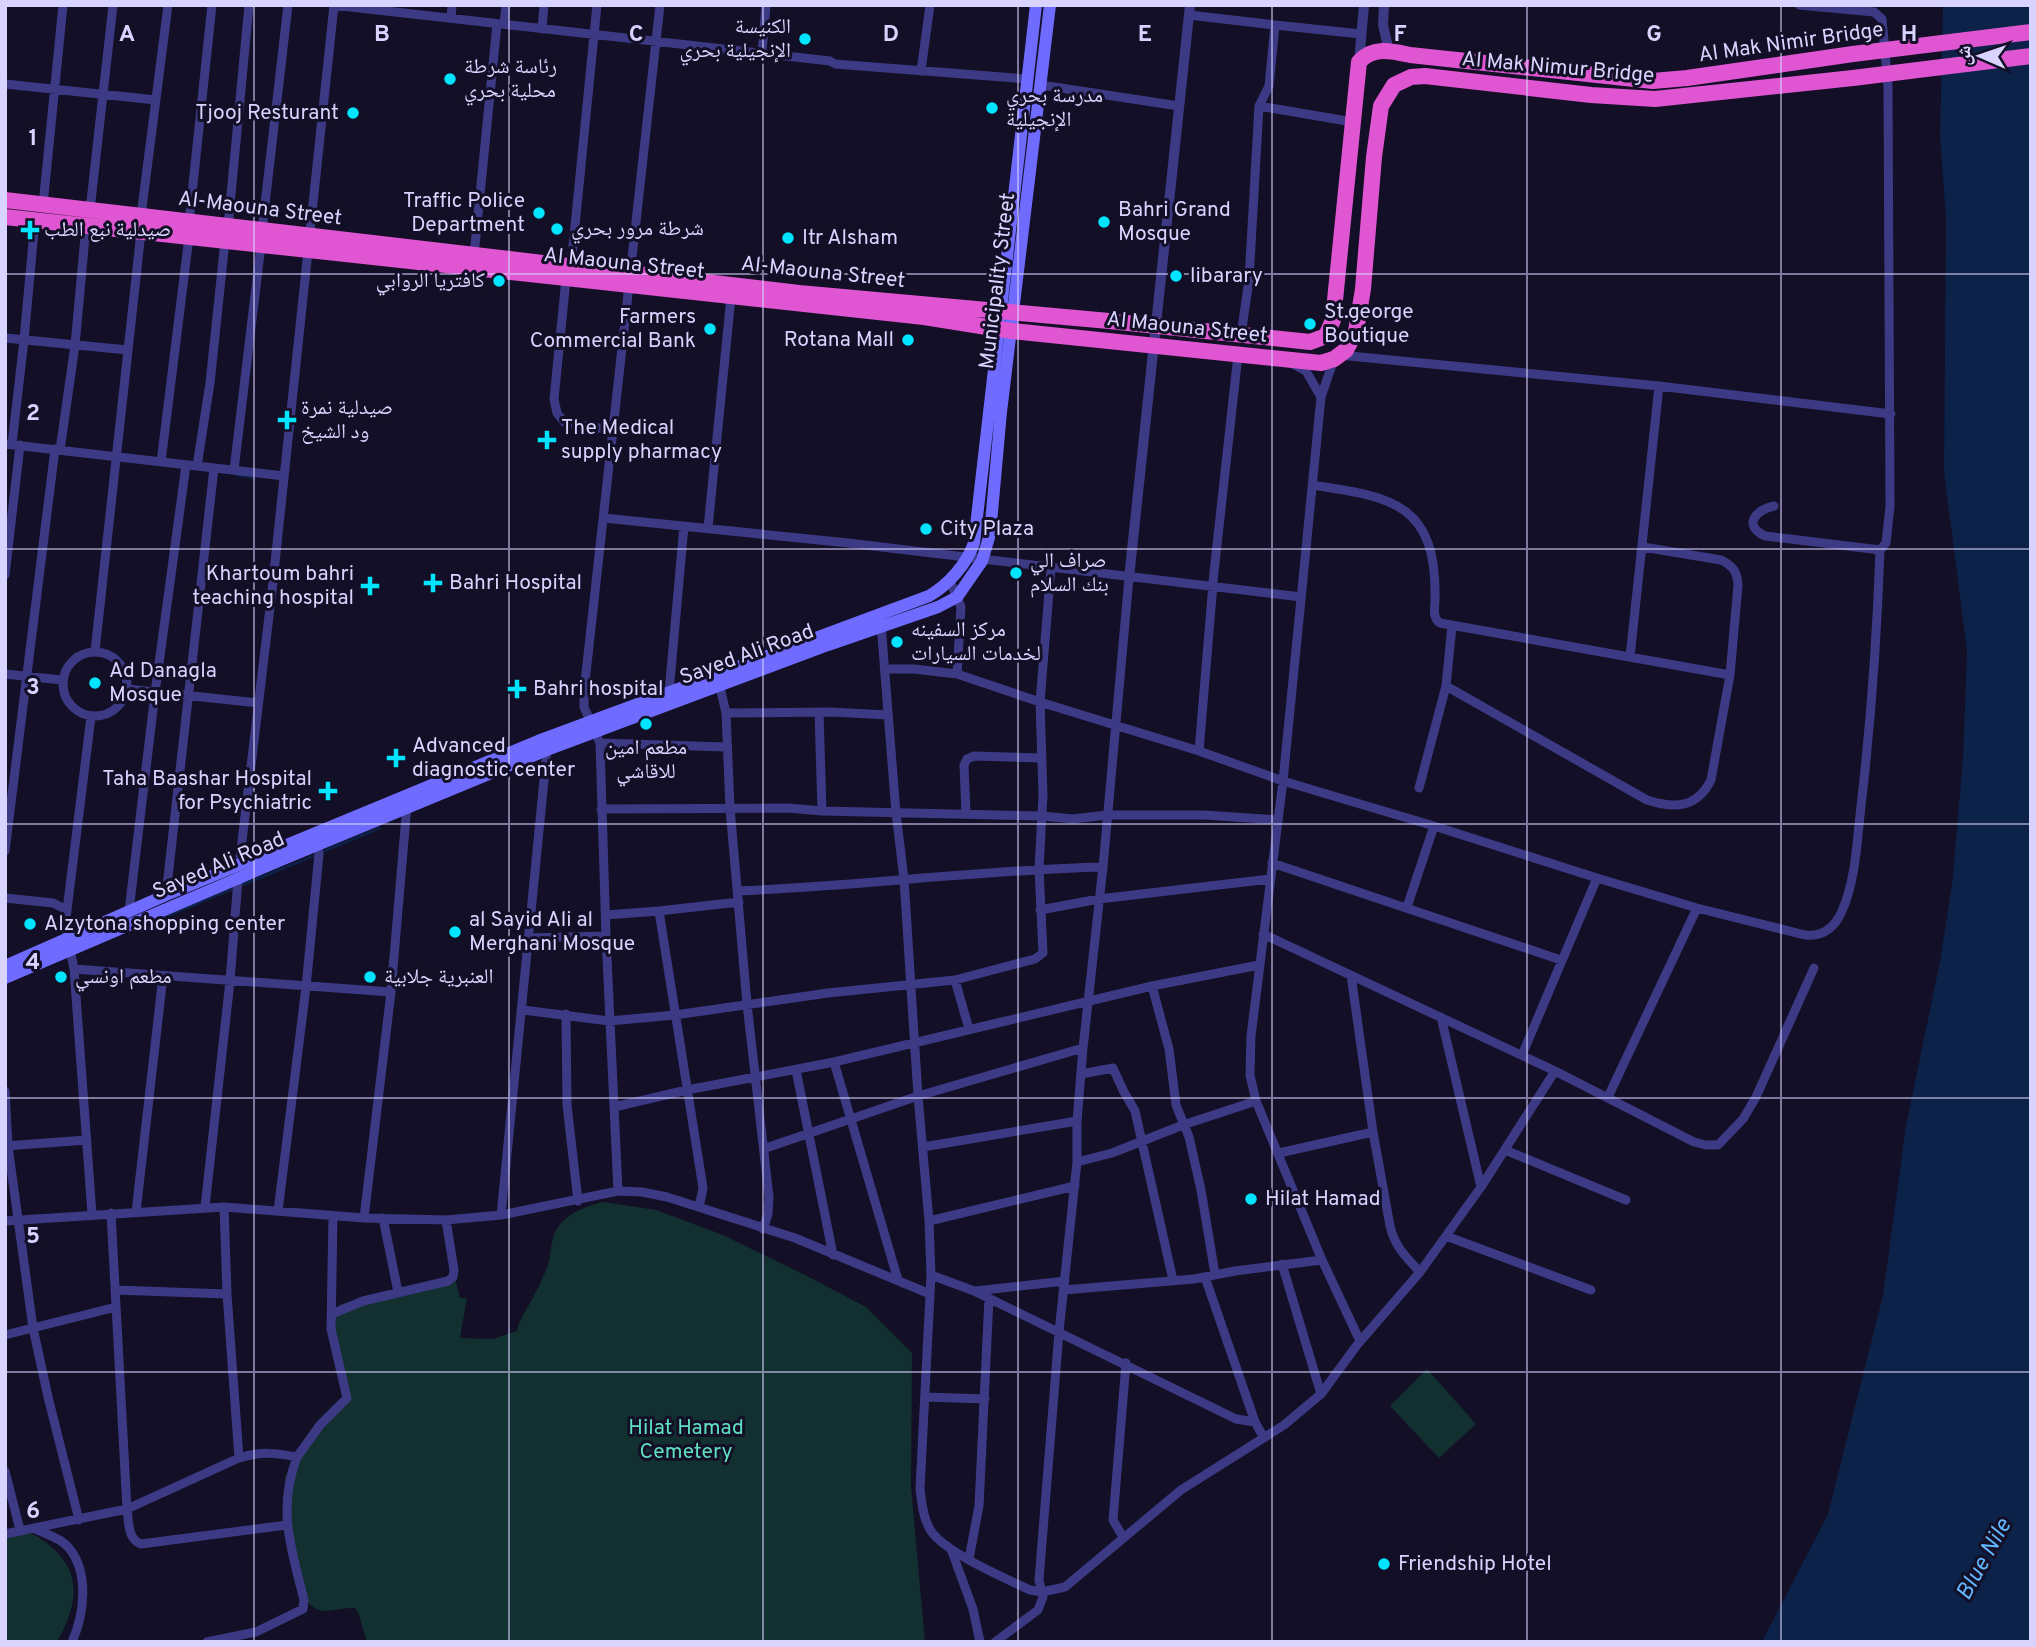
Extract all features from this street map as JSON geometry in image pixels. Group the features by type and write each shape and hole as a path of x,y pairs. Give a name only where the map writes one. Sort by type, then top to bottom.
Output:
{"highway":[{"name":"Al Mak Nimir Bridge","path":"1389,51 1653,81 1687,79 1853,54 2031,32"},
{"path":"1359,62 1372,52 1389,51"},
{"name":"Al Mak Nimir Bridge","path":"1853,78 2031,56"},
{"name":"Al-Maouna Street","path":"631,280 1008,311 1310,342 1321,340 1331,330 1359,62"},
{"name":"Al Mak Nimur Bridge","path":"1385,97 1394,85 1418,76 1591,95 1656,99 1853,78"},
{"path":"1356,89 1361,97 1368,101 1385,97"},
{"path":"1337,357 1352,343 1356,331 1363,289 1377,131 1385,97"},
{"path":"5,200 43,205 88,218"},
{"name":"Al Maouna Street","path":"5,217 35,220 88,218 189,229 631,280 730,297 924,317 1006,330 1238,355 1321,363 1337,357"},
{"name":"Al-Maouna Street","path":"309,243 474,255 568,273"}],"main road":[{"path":"957,597 982,561 990,534 995,411 1008,311 1027,79 1036,5"},
{"name":"Municipality Street","path":"1008,311 1050,5"},
{"name":"Sayed Ali Road","path":"5,965 68,944 407,803 720,687 880,621 929,596 950,580 974,543 995,411"},
{"name":"Sayed Ali Road","path":"5,978 129,911 166,895 317,846 407,803 459,773 595,732 669,692 880,621 938,607 957,597"}],"street":[{"path":"43,205 63,5"},
{"path":"5,851 57,450 75,345 113,5"},
{"path":"95,652 167,5"},
{"path":"161,461 212,5"},
{"path":"197,466 210,383 227,234 249,5"},
{"path":"234,470 288,5"},
{"path":"205,1207 334,5 830,61 835,64 1027,79"},
{"path":"451,18 452,5"},
{"path":"474,255 500,24 506,5"},
{"path":"542,29 544,5"},
{"path":"597,5 554,399 557,413 565,423 613,430"},
{"path":"618,1191 601,809 595,732 584,707 584,691 660,5"},
{"path":"762,53 766,5"},
{"path":"921,71 930,5"},
{"path":"1359,62 1364,5"},
{"path":"1384,5 1384,33 1389,51"},
{"path":"886,669 957,674 1199,751 1283,781 1697,908 1817,936 1830,929 1841,913 1850,889 1855,856 1868,746 1880,550 1886,543 1889,519 1891,414 1888,86 1882,19 1874,12 1799,5"},
{"path":"995,1642 1038,1610 1043,1597 1039,1580 1059,1332 1077,1162 1077,1121 1083,1048 1104,867 1129,578 1189,10 1275,25 1361,34"},
{"path":"1241,335 1249,280 1259,106 1269,86 1275,25"},
{"path":"5,84 156,100"},
{"path":"1041,85 1180,106"},
{"path":"1259,106 1353,122"},
{"path":"5,575 12,444 35,220"},
{"path":"708,528 730,297"},
{"path":"5,338 128,350"},
{"path":"1199,751 1214,572 1238,355"},
{"path":"1360,1341 1322,1260 1256,1101 1250,1074 1251,1035 1283,781 1321,397 1337,357 1659,386 1891,414"},
{"path":"1285,359 1306,371 1321,397"},
{"path":"1630,657 1659,386"},
{"path":"12,444 284,476"},
{"path":"129,911 186,465"},
{"path":"166,895 214,468"},
{"path":"1312,485 1369,494 1408,511 1420,526 1430,546 1436,621 1730,675"},
{"path":"1774,506 1759,511 1754,517 1754,526 1765,536 1880,550"},
{"path":"604,517 1301,597"},
{"path":"669,692 684,526"},
{"path":"1446,686 1647,800 1664,806 1694,801 1704,793 1711,780 1730,675 1737,573 1721,561 1643,547"},
{"path":"523,1010 609,1021 675,1015 828,993 955,980 1035,959 1043,953 1040,910 1040,702 1051,568"},
{"path":"950,580 961,607 957,674"},
{"path":"880,621 904,879 929,1221 931,1275 920,1479 922,1507 932,1532 951,1549 1030,1590 1042,1592 1065,1587 1181,1490 1297,1416 1321,1394 1360,1341 1420,1272 1506,1150 1555,1071"},
{"path":"1419,788 1446,686 1452,626"},
{"path":"95,652 105,653 120,663 127,680 127,689 118,706 101,716 91,717 73,708 63,691 62,680 70,663 78,656 95,652"},
{"path":"5,674 62,680"},
{"path":"720,687 726,713 730,808 747,1004 769,1197 768,1214 763,1229"},
{"path":"127,689 258,702"},
{"path":"726,713 819,712 888,715"},
{"path":"819,712 822,811"},
{"path":"91,717 65,923 74,970 92,1214"},
{"path":"595,732 726,747"},
{"path":"501,1215 547,750"},
{"path":"966,814 964,765 967,759 974,756 1041,758"},
{"path":"364,1218 391,992 407,803"},
{"path":"601,809 788,808 1073,819 1107,815 1204,815 1278,820"},
{"path":"1407,908 1434,826"},
{"path":"278,1212 306,987 319,854 317,846"},
{"path":"1272,863 1560,960"},
{"path":"738,891 793,890 1040,868 1104,867"},
{"path":"1522,1055 1597,878"},
{"path":"1040,910 1099,899 1270,879"},
{"path":"5,898 52,903 67,910"},
{"path":"606,915 738,902"},
{"path":"1608,1097 1697,908"},
{"path":"659,911 703,1188 699,1207"},
{"path":"1263,934 1522,1055 1694,1142 1706,1145 1718,1145 1744,1118 1814,968"},
{"path":"529,938 606,936"},
{"path":"614,1107 834,1062 1153,986 1259,965"},
{"path":"74,970 391,992"},
{"path":"1351,975 1373,1132 1394,1241 1420,1272"},
{"path":"136,1212 163,976"},
{"path":"955,980 969,1029"},
{"path":"1153,986 1169,1049 1177,1105 1189,1137 1201,1190 1210,1276 1255,1422 1264,1438"},
{"path":"566,1014 567,1105 578,1201"},
{"path":"1441,1017 1481,1186"},
{"path":"765,1148 918,1096 1083,1048"},
{"path":"834,1062 898,1280"},
{"path":"1081,1074 1113,1068 1135,1111 1173,1280"},
{"path":"796,1070 833,1255"},
{"path":"5,1091 7,1146 20,1220 33,1328 79,1520"},
{"path":"1077,1162 1143,1142 1183,1125 1256,1101"},
{"path":"923,1147 1077,1121"},
{"path":"1279,1153 1373,1132"},
{"path":"7,1146 87,1140"},
{"path":"1506,1150 1626,1200"},
{"path":"929,1221 1075,1186"},
{"path":"5,1221 205,1207 364,1218 446,1220 501,1215 618,1191 642,1192 795,1238 930,1294"},
{"path":"224,1207 227,1294 239,1458"},
{"path":"111,1213 127,1509 132,1537 135,1542 141,1544 287,1525"},
{"path":"207,1642 256,1632 303,1609 304,1600 287,1525 288,1492 298,1457 320,1425 346,1398 331,1329 333,1216"},
{"path":"383,1219 398,1292"},
{"path":"332,1314 363,1300 448,1281 453,1277 446,1220"},
{"path":"1446,1237 1591,1290"},
{"path":"974,1291 1173,1280 1322,1260"},
{"path":"1282,1264 1321,1394"},
{"path":"931,1275 989,1298 1236,1419 1255,1422"},
{"path":"115,1290 227,1294"},
{"path":"969,1559 977,1523 989,1298"},
{"path":"5,1335 116,1307"},
{"path":"1124,1537 1113,1520 1126,1363"},
{"path":"925,1396 985,1399"},
{"path":"5,1534 127,1509 239,1458 270,1451 298,1457"},
{"path":"5,1471 20,1530"},
{"path":"35,1529 63,1542 77,1562 83,1597 72,1642"},
{"path":"951,1549 973,1609 980,1642"}],"green space":[{"name":"Hilat Hamad Cemetery","path":"604,1202 656,1210 723,1235 807,1276 866,1307 912,1353 911,1486 925,1642 367,1642 355,1608 322,1611 303,1598 285,1520 285,1477 305,1441 351,1399 333,1320 339,1305 385,1291 455,1278 460,1298 467,1298 460,1338 493,1339 517,1331 548,1266 556,1230 573,1213"},
{"path":"1427,1369 1476,1424 1439,1458 1390,1406"},
{"path":"25,1532 40,1538 60,1555 72,1578 74,1590 69,1616 57,1642 5,1642 5,1537"}],"water":[{"name":"Blue Nile","path":"1943,5 2031,5 2031,1642 1762,1642 1828,1514 1883,1295 1906,1126 1940,961 1952,885 1963,759 1967,651 1944,472 1946,219 1940,136"}],"waterway":[{"path":"237,475 254,478"},
{"path":"322,852 380,828"},
{"path":"242,885 316,855"},
{"path":"138,928 235,888"}],"place":[{"name":"الكنيسة الإنجيلية بحري","path":"805,39"},
{"name":"رئاسة شرطة محلية بحري","path":"450,79"},
{"name":"مدرسة بحري الإنجيلية","path":"992,108"},
{"name":"Tjooj Resturant","path":"353,113"},
{"name":"Traffic Police Department","path":"539,213"},
{"name":"Bahri Grand Mosque","path":"1104,222"},
{"name":"شرطة مرور بحري","path":"557,229"},
{"name":"صيدلية نبع الطب","path":"30,230"},
{"name":"Itr Alsham","path":"788,238"},
{"name":"libarary","path":"1176,276"},
{"name":"كافتريا الروابي","path":"499,281"},
{"name":"St.george Boutique","path":"1310,324"},
{"name":"Farmers Commercial Bank","path":"710,329"},
{"name":"Rotana Mall","path":"908,340"},
{"name":"صيدلية نمرة ود الشيخ","path":"287,420"},
{"name":"The Medical supply pharmacy","path":"547,440"},
{"name":"City Plaza","path":"926,529"},
{"name":"صراف الي بنك السلام","path":"1016,573"},
{"name":"Bahri Hospital","path":"433,583"},
{"name":"Khartoum bahri teaching hospital","path":"370,586"},
{"name":"مركز السفينه لخدمات السيارات","path":"897,642"},
{"name":"Ad Danagla Mosque","path":"95,683"},
{"name":"Bahri hospital","path":"517,689"},
{"name":"مطعم امين للاقاشي","path":"646,724"},
{"name":"Advanced diagnostic center","path":"396,758"},
{"name":"Taha Baashar Hospital for Psychiatric","path":"328,791"},
{"name":"Alzytona shopping center","path":"30,924"},
{"name":"al Sayid Ali al Merghani Mosque","path":"455,932"},
{"name":"مطعم اونسي","path":"61,977"},
{"name":"العنبرية جلابية","path":"370,977"},
{"name":"Hilat Hamad","path":"1251,1199"},
{"name":"Friendship Hotel","path":"1384,1564"}]}
